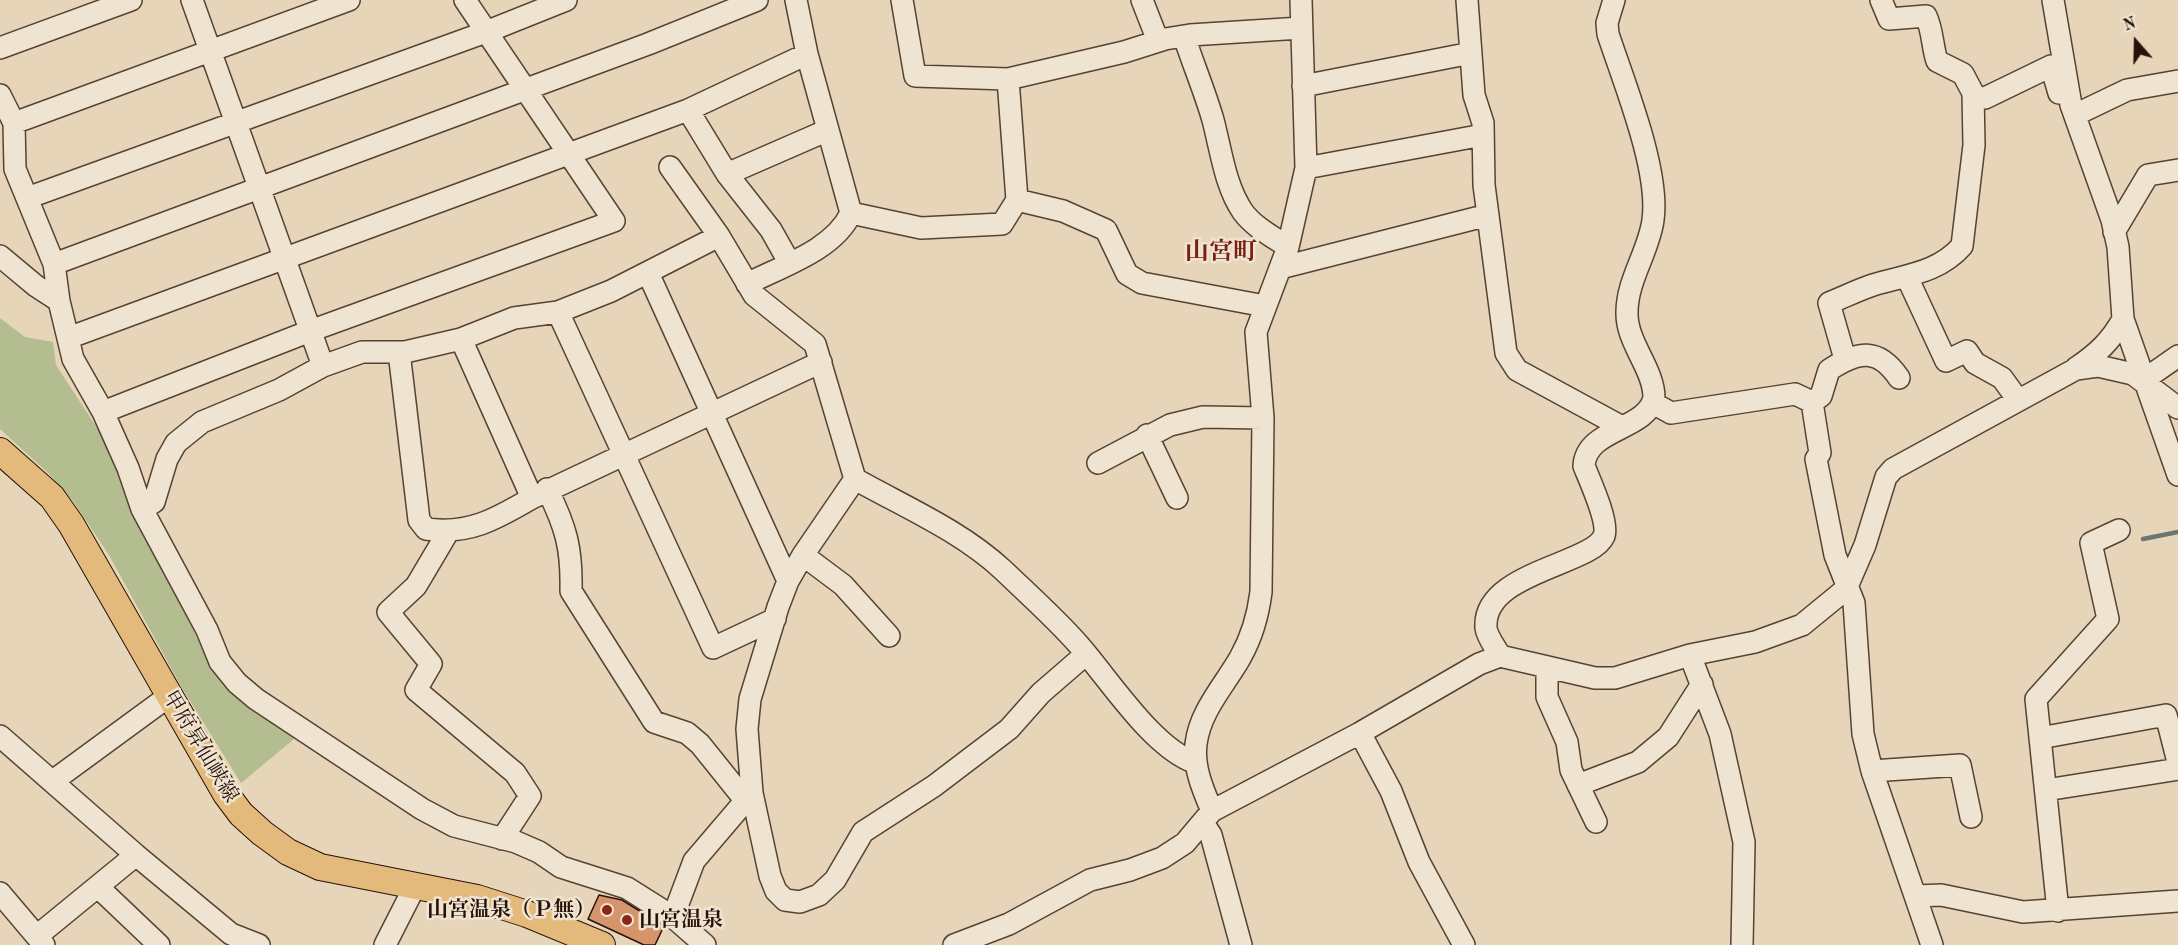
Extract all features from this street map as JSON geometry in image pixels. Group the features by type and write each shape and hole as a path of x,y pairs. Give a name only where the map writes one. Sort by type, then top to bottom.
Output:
{"main road":[{"name":"甲府昇仙峡線","path":"3,458 52,496 71,524 226,794 262,833 288,852 320,867 477,898 527,914 602,945"}],"street":[{"path":"0,48 131,0"},
{"path":"192,0 323,366"},
{"path":"14,123 349,0"},
{"path":"103,412 310,331 614,220 465,0"},
{"path":"27,198 486,32 566,0"},
{"path":"54,264 525,90 757,0"},
{"path":"747,284 844,229 851,213 807,54 796,0"},
{"path":"902,0 915,76 1008,79 1184,36 1301,28"},
{"path":"1142,0 1158,41"},
{"path":"1241,945 1211,835 1196,763 1196,745 1200,723 1240,657 1258,618 1262,553 1263,418 1256,332 1287,247 1306,168 1301,0"},
{"path":"1467,0 1474,95 1483,123 1488,215 1504,344 1517,370 1622,427"},
{"path":"1500,656 1486,629 1487,615 1498,598 1513,586 1539,571 1598,546 1605,535 1604,520 1584,466 1585,458 1589,449 1643,414 1653,403 1654,392 1632,340 1627,310 1653,222 1653,191 1633,111 1608,34 1607,23 1614,0"},
{"path":"1881,0 1889,19 1926,16 1931,27 1932,46 1937,61 1963,74 1973,93 1979,98 1985,98 2051,66 2059,94 2073,106"},
{"path":"2053,0 2073,106 2114,232 2123,319 2178,475"},
{"path":"1184,36 1213,119 1219,151 1236,200 1252,221 1287,247"},
{"path":"1303,86 1471,53"},
{"path":"68,338 688,110 807,54"},
{"path":"851,213 921,228 1002,224 1017,200 1008,79"},
{"path":"2073,106 2127,90 2178,81"},
{"path":"1845,359 1829,303 1873,285 1930,270 1953,256 1962,246 1974,145 1973,93"},
{"path":"0,95 14,123 15,169 54,264 59,301 73,359 103,412 128,468 142,509 207,630 220,662 237,683 256,699 422,809 454,826 539,852 561,867 627,888 673,917 705,945"},
{"path":"688,110 727,174 771,230 789,262"},
{"path":"727,174 828,130"},
{"path":"1306,168 1483,135"},
{"path":"670,167 719,236 754,295 815,344 855,479 955,535 1001,568 1086,654 1153,734 1180,758 1196,763"},
{"path":"2114,232 2148,175 2178,170"},
{"path":"1017,200 1063,211 1106,230 1127,274 1142,282 1266,306"},
{"path":"1280,268 1488,215"},
{"path":"142,509 154,502 167,459 176,444 202,422 279,390 323,366 362,352 399,352 461,339 514,318 558,312 648,273 719,236"},
{"path":"0,256 36,286 59,301"},
{"path":"648,273 788,581"},
{"path":"1907,277 1946,361 1967,351 1975,363 2002,378 2018,400"},
{"path":"558,312 713,648 775,619"},
{"path":"954,945 1009,924 1090,880 1130,870 1162,858 1185,843 1208,817 1479,664 1500,656 1595,678 1615,678 1690,655 1755,642 1802,625 1846,589 1865,545 1886,477 1893,469 2076,369 2096,355 2112,338 2123,319"},
{"path":"461,339 540,494 566,526 571,565 571,591 654,722 687,733 749,797"},
{"path":"399,352 419,520 426,529 448,532 489,523 540,494 821,362"},
{"path":"1812,402 1821,396 1829,370 1845,359 1866,354 1884,359 1899,378"},
{"path":"2147,383 2178,356"},
{"path":"2076,369 2098,366 2133,374 2178,408"},
{"path":"1653,403 1671,413 1795,394 1812,402"},
{"path":"1812,402 1820,453 1816,459 1835,555 1846,589 1854,603 1863,734 1872,771 1932,945"},
{"path":"1098,463 1147,435 1170,425 1203,417 1263,418"},
{"path":"1147,435 1177,498"},
{"path":"855,479 788,581 750,699 747,729 749,797 770,876 776,891 785,900 800,902 819,895 835,880 863,832 934,786 1009,729 1041,693 1086,654"},
{"path":"2058,910 2036,699 2108,619 2091,543 2119,530"},
{"path":"448,532 416,586 388,612 431,664 416,690 515,773 530,796 502,839"},
{"path":"804,555 843,585 889,636"},
{"path":"1690,655 1720,734 1744,842 1742,945"},
{"path":"1547,667 1547,697 1567,742 1571,770 1596,822"},
{"path":"1578,785 1638,762 1668,736 1702,684"},
{"path":"53,781 169,696"},
{"path":"2040,738 2166,715 2178,762"},
{"path":"1359,733 1390,791 1419,862 1464,945"},
{"path":"0,736 136,855 231,934 259,945"},
{"path":"1872,771 1960,765 1971,817"},
{"path":"2046,790 2178,769"},
{"path":"673,917 694,861 749,797"},
{"path":"0,893 40,940 136,855"},
{"path":"385,945 415,886"},
{"path":"98,887 159,945"},
{"path":"1917,896 1941,895 2023,912 2178,901"}],"green space":[{"path":"0,318 25,337 53,342 56,365 103,437 134,513 213,669 299,735 241,783 182,688 109,555 73,501 48,473 0,429"}],"building":[{"name":"山宮温泉","path":"599,895 622,900 664,926 655,945 644,945 588,919"}],"waterway":[{"path":"2143,539 2178,532"}],"place":[{"name":"山宮温泉（Ｐ無）","path":"607,910"},
{"name":"山宮温泉","path":"627,920"}],"district":[{"name":"山宮町","path":"1221,253"}]}
